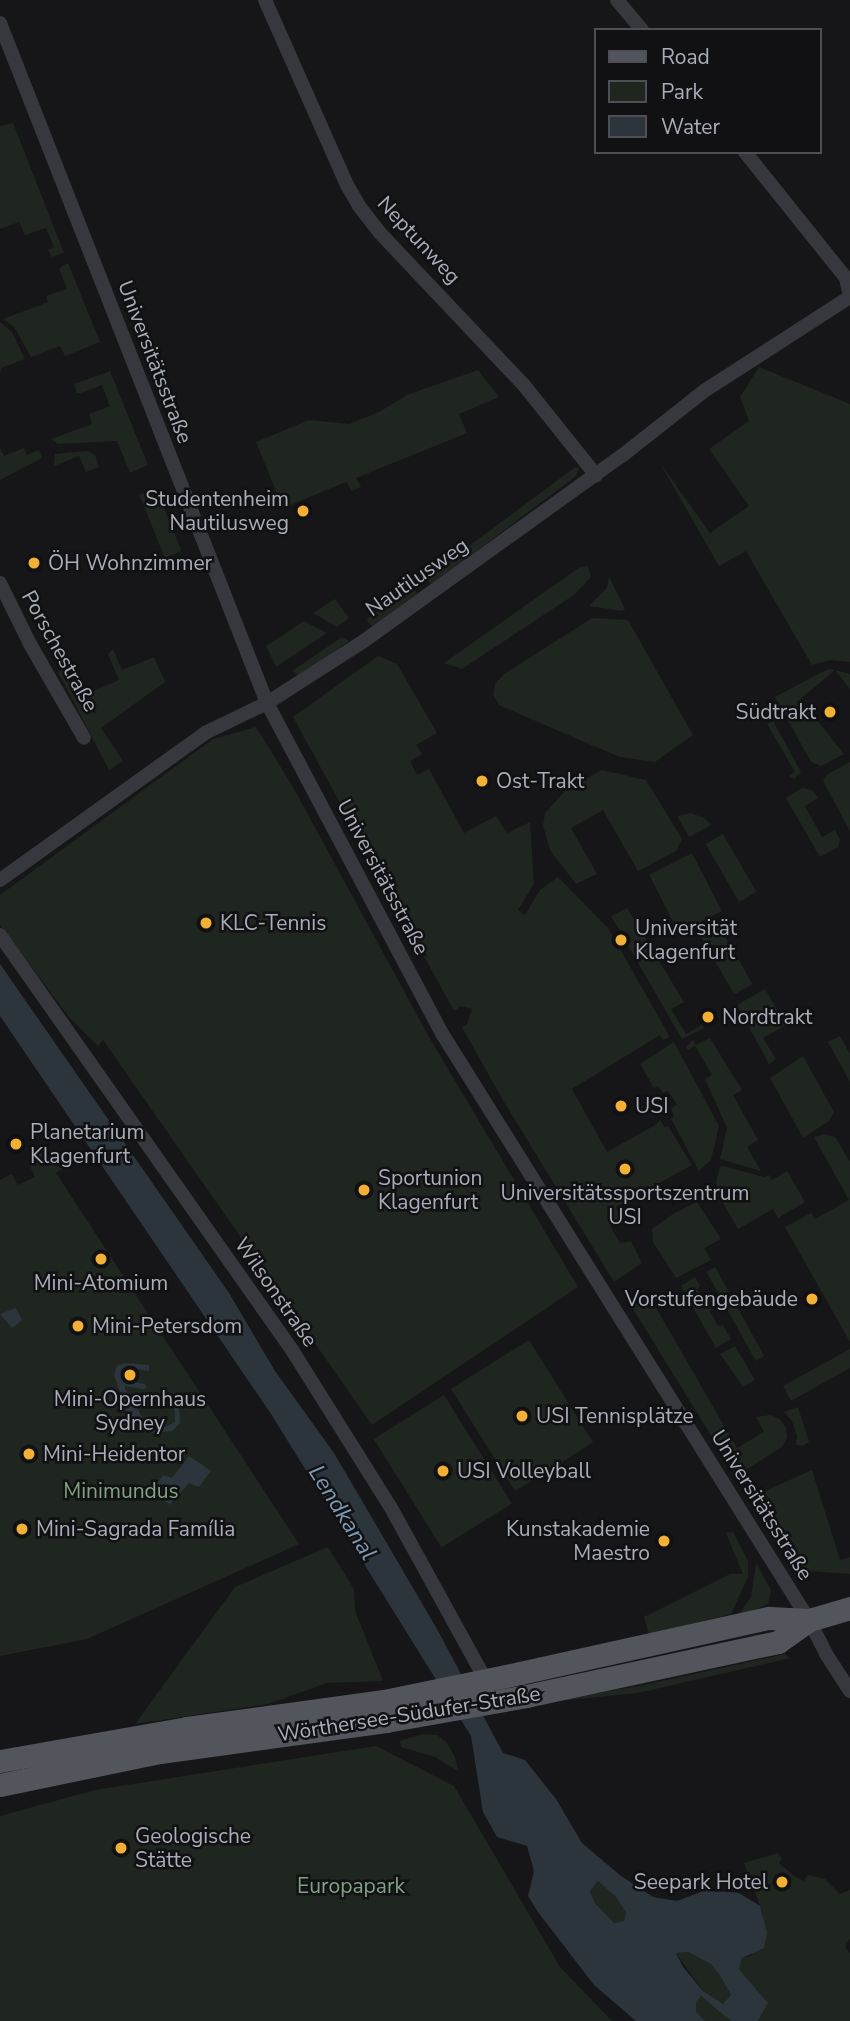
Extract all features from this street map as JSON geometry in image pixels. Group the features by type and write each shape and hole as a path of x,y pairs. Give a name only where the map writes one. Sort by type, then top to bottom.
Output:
{"main road":[{"name":"Wörthersee-Südufer-Straße","path":"0,1760 385,1711 526,1696 778,1642 810,1620 850,1608"},
{"name":"Wörthersee-Südufer-Straße","path":"0,1784 385,1711 520,1673 769,1618 810,1620"}],"street":[{"name":"Neptunweg","path":"265,0 359,206 380,233 523,384 596,475"},
{"path":"617,0 640,28"},
{"name":"Universitätsstraße","path":"0,23 267,704 443,1035 810,1620 825,1654 850,1691"},
{"path":"746,154 846,278 850,297"},
{"name":"Nautilusweg","path":"0,880 207,732 267,704 430,594 596,475 704,391 850,297"},
{"name":"Porschestraße","path":"0,583 30,644 84,738"},
{"name":"Wilsonstraße","path":"0,935 292,1350 390,1506 491,1689"}],"green space":[{"path":"13,123 64,253 52,257 48,250 54,247 46,228 25,235 19,222 0,229 0,126"},
{"path":"68,263 100,342 65,356 60,346 31,357 14,327 3,319 48,302 46,296 67,289 59,268"},
{"path":"0,322 12,332 25,359 1,368 0,375"},
{"path":"759,367 850,404 850,662 830,660 812,665 746,551 719,566 660,463 710,533 749,506 709,449 749,421 740,397"},
{"path":"478,370 499,397 459,414 467,433 356,478 361,487 352,491 346,482 283,508 256,442 309,420 349,424 379,412 407,395"},
{"path":"110,371 148,465 130,473 117,441 58,444 51,439 92,424 89,414 110,406 102,385 77,393 74,384"},
{"path":"0,448 4,456 24,448 27,455 39,450 42,458 0,480"},
{"path":"87,451 95,455 99,467 86,472 79,456 54,466 55,454"},
{"path":"574,468 580,468 575,477 431,585 426,578"},
{"path":"156,488 181,551 165,558 139,495"},
{"path":"588,566 591,577 574,595 462,669 444,663 580,567"},
{"path":"609,577 625,609 622,611 589,606 607,588"},
{"path":"412,586 417,593 372,626 367,619"},
{"path":"335,599 349,618 337,627 313,613"},
{"path":"592,618 628,620 693,735 655,762 620,757 499,705 493,694 495,684 504,674"},
{"path":"304,621 327,633 276,667 266,646"},
{"path":"342,637 349,641 299,676 292,671"},
{"path":"113,649 122,670 154,657 165,682 101,728 123,761 109,770 58,672 63,669 77,698 119,680 108,654"},
{"path":"378,656 397,664 437,733 416,745 422,754 410,761 417,775 429,769 464,833 496,816 507,833 530,822 534,884 518,910 525,915 540,890 558,877 608,928 670,1037 663,1040 660,1035 572,1089 607,1152 657,1124 660,1119 665,1128 668,1126 692,1165 616,1207 621,1219 610,1226 620,1243 631,1241 642,1263 614,1282 501,1097 462,1027 467,1024 472,1009 461,1006 454,1011 293,717"},
{"path":"828,669 835,670 800,699 844,754 821,766 811,762 775,697"},
{"path":"835,670 850,674 850,689"},
{"path":"773,721 801,772 794,779 789,776 795,772 767,724"},
{"path":"256,727 293,787 429,1037 578,1287 372,1425 103,1040 98,1046 69,1017 0,925 0,895 213,739"},
{"path":"850,762 850,831 823,781 828,774"},
{"path":"602,770 646,780 682,839 676,851 638,871 603,810 571,828 597,874 576,884 550,850 543,825 545,813 565,791"},
{"path":"802,788 812,790 818,798 805,806 822,837 835,830 840,840 838,847 820,857 786,798"},
{"path":"691,813 704,818 711,825 689,837 677,816"},
{"path":"723,834 757,892 739,902 706,844"},
{"path":"692,853 722,911 679,933 649,875"},
{"path":"627,908 684,1002 671,1009 686,1034 702,1025 704,1028 682,1039 611,916"},
{"path":"719,926 753,984 734,995 701,936"},
{"path":"765,989 786,1025 763,1038 776,1059 769,1064 737,1005"},
{"path":"840,1036 850,1054 850,1082 828,1042"},
{"path":"710,1038 742,1090 733,1095 758,1140 747,1147 761,1171 720,1159 727,1128 705,1079 712,1075 695,1046 688,1050 686,1047 693,1040 696,1045"},
{"path":"674,1042 719,1126 711,1160 699,1171 671,1119 674,1117 671,1108 677,1105 668,1091 663,1093 658,1086 654,1088 640,1064"},
{"path":"803,1056 834,1112 829,1121 803,1138 770,1078"},
{"path":"825,1134 835,1137 850,1162 850,1342 785,1227 811,1213 815,1219 849,1200 814,1137"},
{"name":"Minimundus","path":"40,1151 48,1161 57,1155 65,1168 56,1173 299,1544 87,1639 0,1656 0,1180 12,1174 18,1185 35,1177 30,1166 31,1156"},
{"path":"720,1167 764,1177 769,1175 772,1180 787,1171 805,1202 778,1218 773,1209 738,1229 719,1196 716,1181"},
{"path":"697,1202 721,1239 704,1248 711,1260 676,1278 653,1242 652,1229"},
{"path":"715,1267 764,1356 756,1361 706,1272"},
{"path":"695,1277 700,1286 697,1289 708,1308 712,1306 714,1309 710,1311 718,1326 723,1325 731,1339 716,1348 681,1286"},
{"path":"648,1294 737,1448 764,1432 756,1417 770,1415 780,1419 786,1428 787,1437 782,1447 736,1476 630,1304"},
{"name":"USI Tennisplätze","path":"529,1340 593,1443 515,1491 451,1389"},
{"path":"735,1346 755,1380 743,1387 720,1354"},
{"path":"850,1349 850,1368 791,1401 783,1386"},
{"name":"USI Volleyball","path":"444,1395 512,1504 441,1548 374,1439"},
{"path":"798,1407 809,1442 802,1446 796,1445 797,1436 792,1421 784,1412"},
{"path":"812,1470 840,1560 850,1557 850,1574 809,1571 798,1563 777,1545 752,1502 763,1492"},
{"path":"733,1532 748,1561 748,1577 731,1614 649,1635 644,1617 730,1574 743,1574 726,1533"},
{"path":"328,1547 354,1589 355,1611 383,1681 327,1683 268,1704 135,1724 235,1587"},
{"path":"756,1563 771,1590 768,1604 736,1618 751,1597"},
{"path":"785,1654 790,1658 638,1693 538,1703 644,1685"},
{"path":"422,1734 437,1735 446,1742 455,1757 458,1771 435,1757 401,1747 400,1741"},
{"name":"Europapark","path":"376,1746 454,1786 560,1967 612,2021 0,2021 0,1816 95,1790"},
{"path":"778,1853 782,1858 779,1863 794,1876 804,1881 808,1875 825,1879 840,1894 850,1890 850,1939 845,1946 850,1954 850,2021 758,2021 768,2003 739,1969 742,1958 752,1955 763,1914 744,1863"},
{"path":"598,1881 616,1897 626,1913 624,1921 614,1924 595,1903 590,1891"},
{"path":"688,1952 711,1964 719,1974 731,1995 723,2005 703,1991 676,1953"},
{"path":"701,1996 731,2021 705,2021 696,2013 696,2002"}],"water":[{"name":"Lendkanal","path":"0,964 229,1293 275,1371 334,1453 437,1629 503,1753 525,1760 556,1799 582,1843 621,1876 653,1897 677,1901 706,1890 739,1893 760,1906 767,1933 764,1948 742,1958 739,1969 768,2003 758,2021 731,2021 701,1996 696,2002 696,2012 705,2021 636,2021 594,1985 538,1912 528,1896 534,1871 527,1846 497,1837 483,1812 471,1736 271,1414 0,1016","holes":["598,1881 616,1897 626,1913 624,1921 614,1923 595,1903 590,1891","688,1952 711,1964 719,1974 731,1995 723,2004 703,1991 683,1967 676,1953"]},
{"path":"16,1308 22,1320 12,1328 0,1314"},
{"path":"125,1363 149,1365 149,1371 125,1367 120,1371 123,1380 145,1384 147,1388 125,1386 133,1400 139,1397 142,1403 137,1407 146,1425 163,1428 175,1422 174,1396 178,1394 180,1423 172,1431 152,1433 127,1412 114,1375 117,1366"},
{"path":"189,1456 211,1471 199,1487 189,1483 170,1505 152,1491 163,1475 172,1478"}],"place":[{"name":"Studentenheim Nautilusweg","path":"303,511"},
{"name":"ÖH Wohnzimmer","path":"34,563"},
{"name":"Südtrakt","path":"830,712"},
{"name":"Ost-Trakt","path":"482,781"},
{"name":"KLC-Tennis","path":"206,923"},
{"name":"Universität Klagenfurt","path":"621,940"},
{"name":"Nordtrakt","path":"708,1017"},
{"name":"USI","path":"621,1106"},
{"name":"Planetarium Klagenfurt","path":"16,1144"},
{"name":"Universitätssportszentrum USI","path":"625,1169"},
{"name":"Sportunion Klagenfurt","path":"364,1190"},
{"name":"Mini-Atomium","path":"101,1259"},
{"name":"Vorstufengebäude","path":"812,1299"},
{"name":"Mini-Petersdom","path":"78,1326"},
{"name":"Mini-Opernhaus Sydney","path":"130,1375"},
{"name":"USI Tennisplätze","path":"522,1416"},
{"name":"Mini-Heidentor","path":"29,1454"},
{"name":"USI Volleyball","path":"443,1471"},
{"name":"Mini-Sagrada Família","path":"22,1529"},
{"name":"Kunstakademie Maestro","path":"664,1541"},
{"name":"Geologische Stätte","path":"121,1848"},
{"name":"Seepark Hotel","path":"782,1882"}]}
